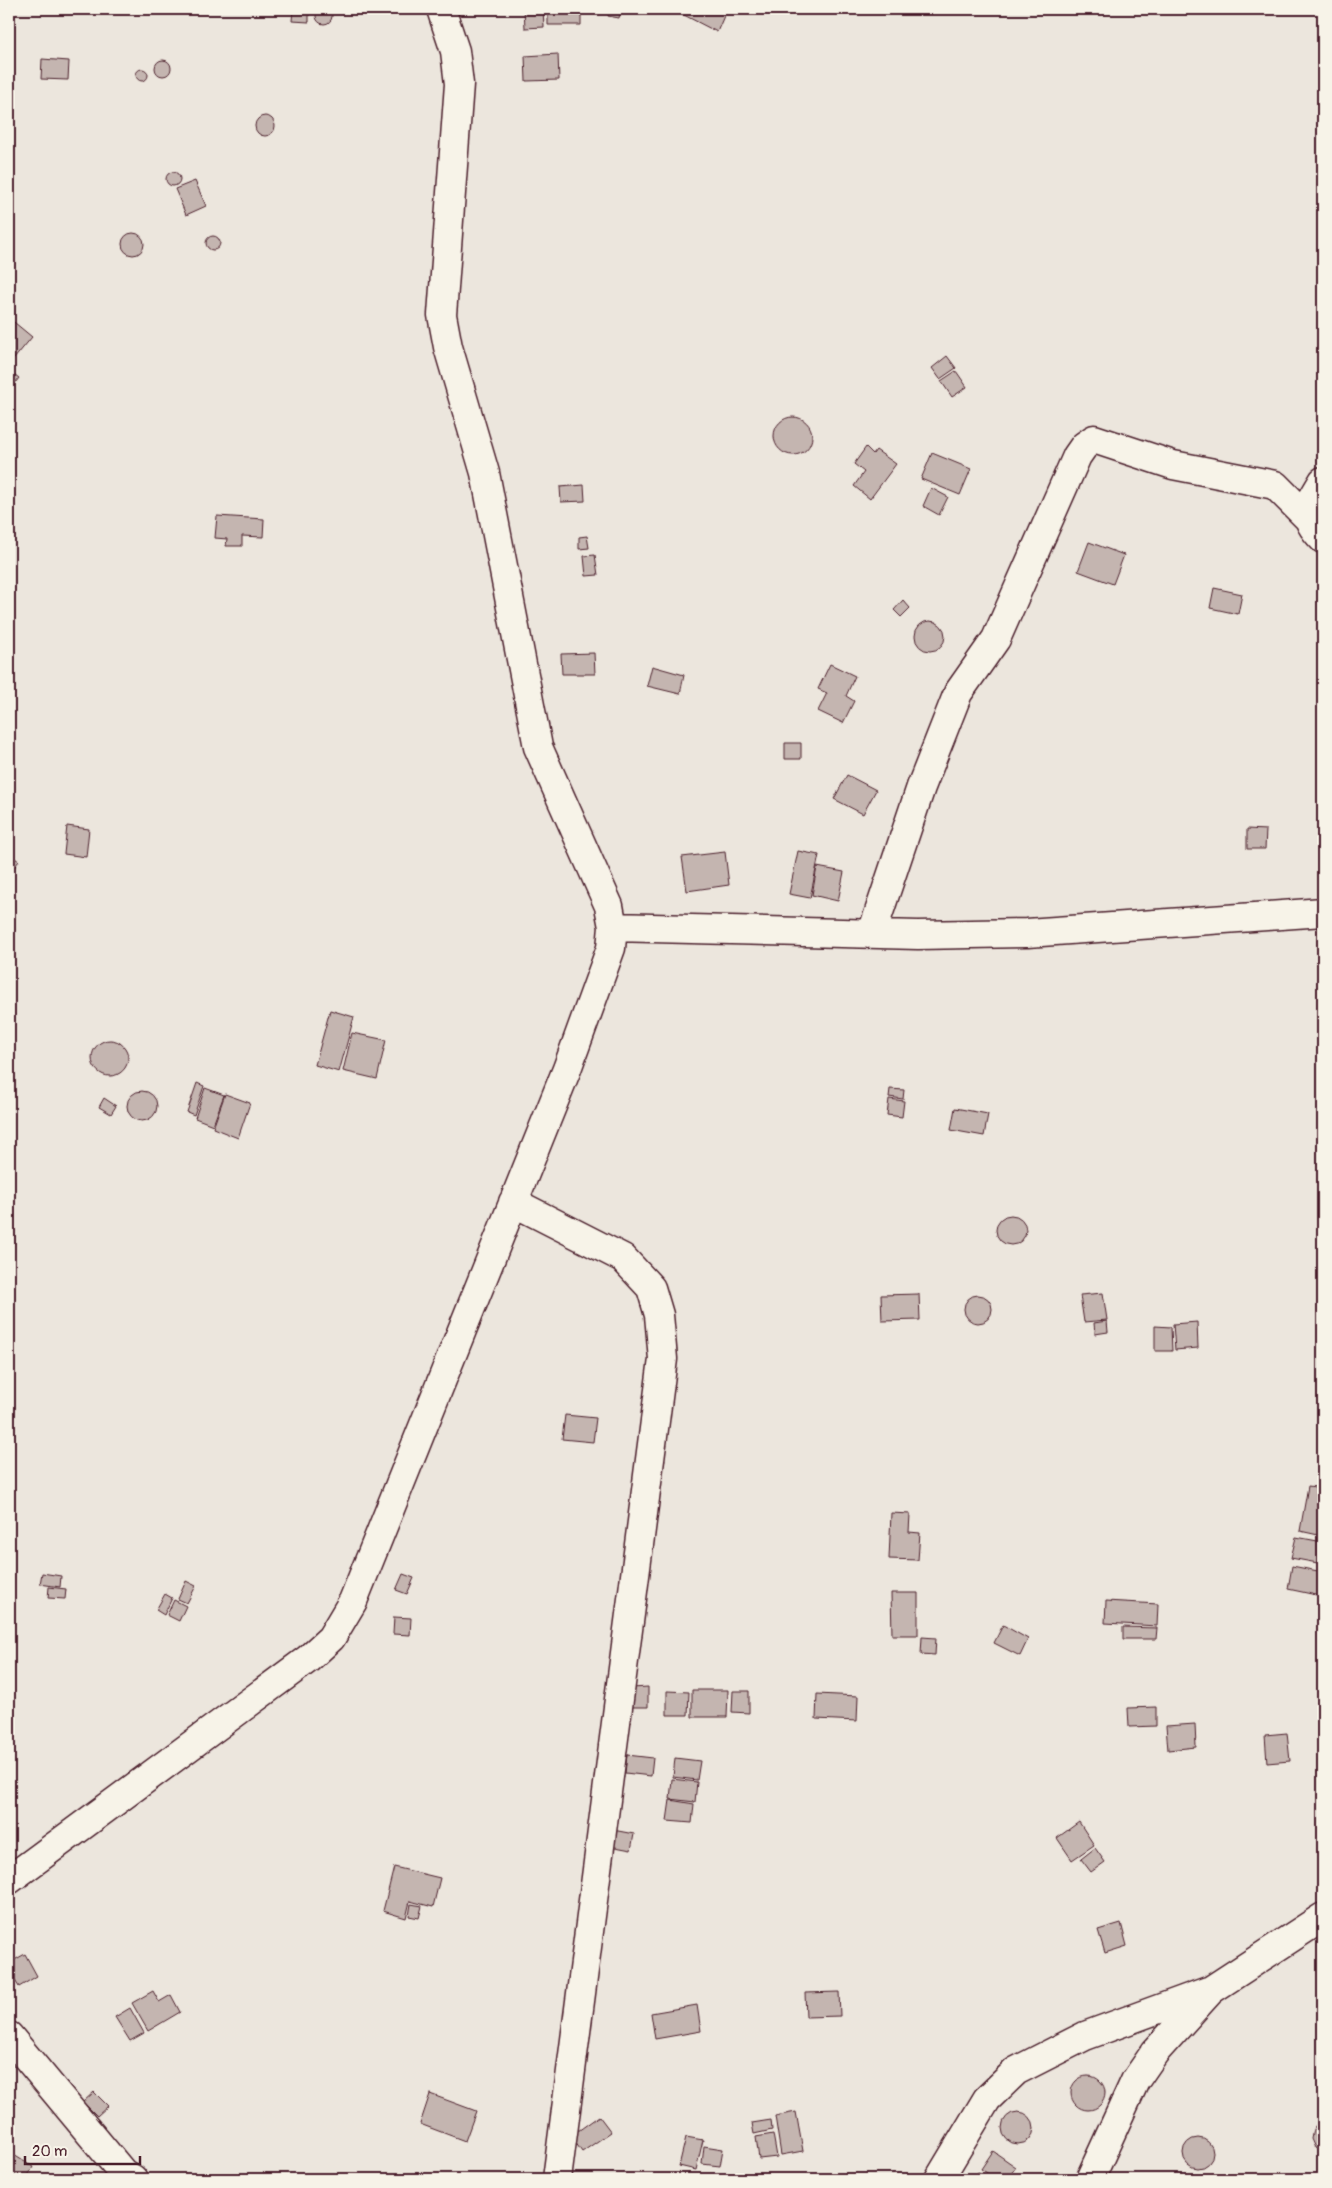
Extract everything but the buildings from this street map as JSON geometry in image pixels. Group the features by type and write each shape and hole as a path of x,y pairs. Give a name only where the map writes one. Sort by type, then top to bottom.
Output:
{"street":[{"path":"9,1880 308,1659 332,1638 353,1601 571,1059 611,948 613,927 609,906 538,748 486,474 448,347 442,315 458,84 455,51 441,9"},
{"path":"872,933 921,787 958,693 996,638 1077,456 1084,446 1094,439 1173,465 1274,485 1307,517 1313,528 1323,539"},
{"path":"1307,517 1307,507 1323,481"},
{"path":"613,927 872,933 1027,934 1323,912"},
{"path":"514,1202 623,1258 651,1288 658,1315 664,1359 557,2179"},
{"path":"939,2179 987,2099 1016,2071 1085,2036 1211,1990 1323,1917"},
{"path":"1090,2179 1135,2081 1155,2052 1211,1990"},
{"path":"9,2036 123,2173 133,2179"}]}
